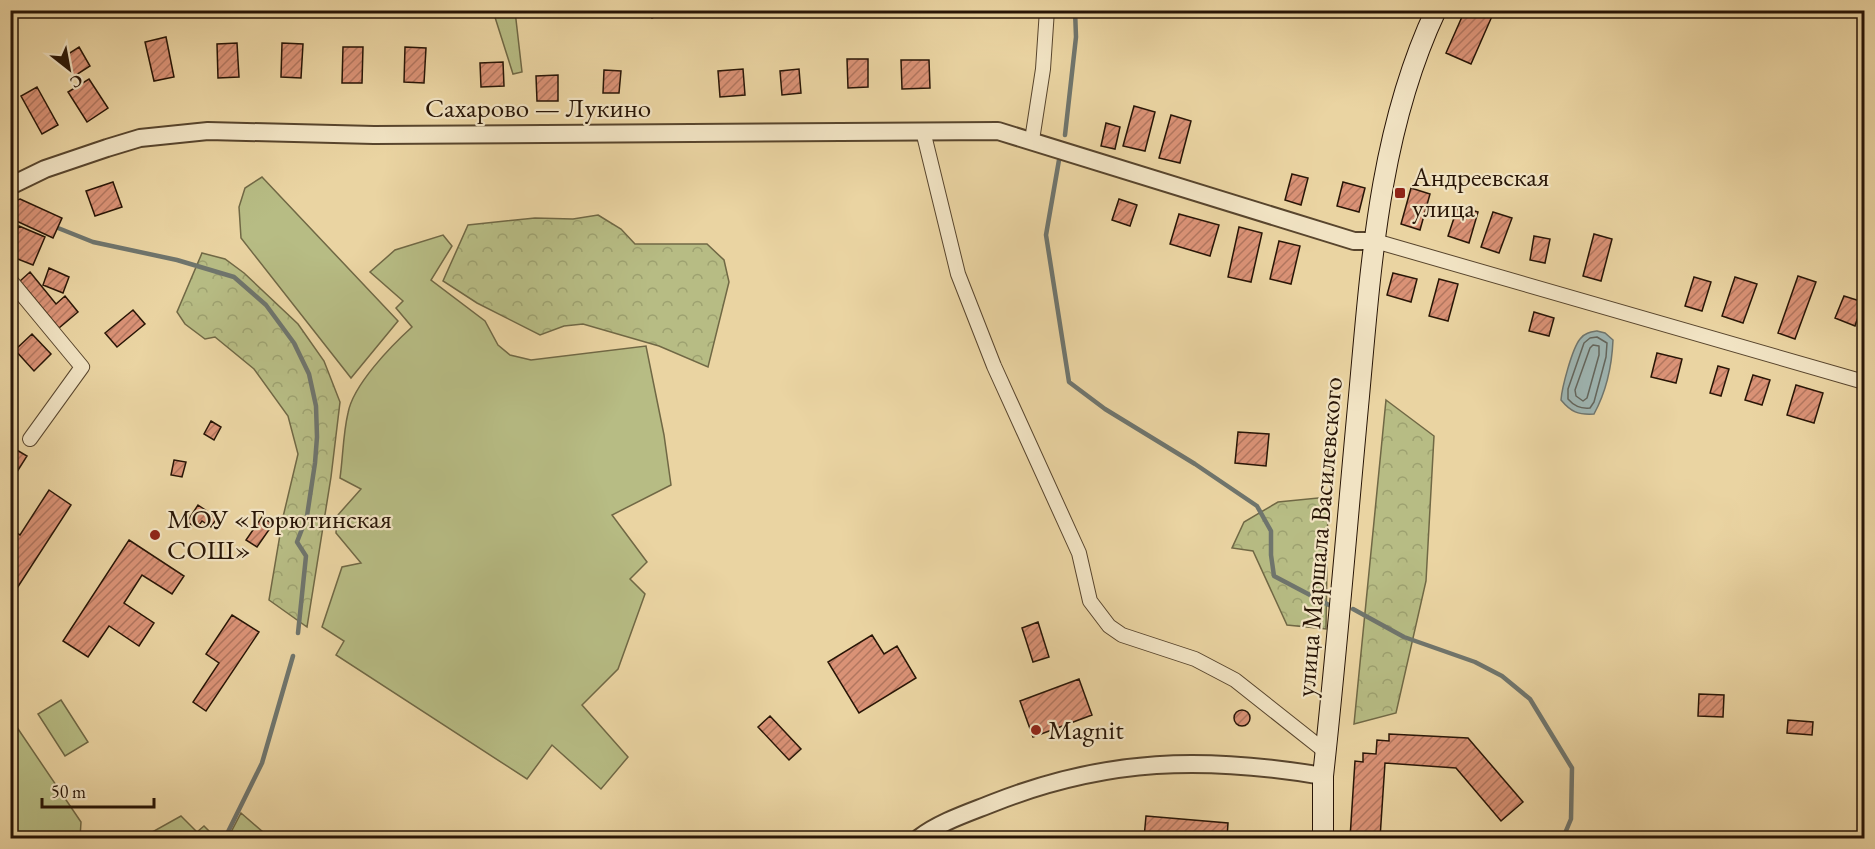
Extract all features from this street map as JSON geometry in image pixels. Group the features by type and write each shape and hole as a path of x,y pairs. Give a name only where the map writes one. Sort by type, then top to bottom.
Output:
{"main road":[{"name":"улица Маршала Василевского","path":"1323,838 1323,776 1377,217 1395,124 1411,73 1436,10"}],"street":[{"path":"1032,140 1043,69 1047,10"},
{"name":"Сахарово — Лукино","path":"10,186 45,169 140,138 208,131 386,135 998,130 1354,241 1375,241"},
{"path":"923,131 958,274 994,366 1078,553 1090,601 1109,626 1122,635 1194,659 1235,680 1326,752"},
{"path":"1375,241 1864,382"},
{"path":"10,280 81,367 30,439"},
{"path":"919,838 947,822 1005,798 1047,784 1109,769 1148,764 1235,764 1278,768 1323,776"}],"green space":[{"path":"493,11 515,11 522,72 513,74"},
{"path":"262,177 398,321 351,378 241,238 239,207 245,188"},
{"path":"598,215 621,229 635,244 707,244 724,260 729,282 708,367 659,346 583,324 564,326 540,335 477,303 443,281 468,225 535,218 573,219"},
{"path":"443,235 452,246 431,280 485,321 498,345 510,355 531,360 646,346 664,435 671,485 612,515 647,562 630,579 645,594 618,669 582,705 628,757 601,789 552,745 527,779 336,655 344,641 322,627 342,567 361,563 336,533 337,516 361,489 340,478 345,429 351,402 365,378 412,327 396,308 403,301 370,272 395,250"},
{"path":"202,253 225,259 244,273 298,324 324,361 340,402 331,477 307,627 269,600 283,517 298,454 288,416 254,369 215,337 205,339 185,324 177,312"},
{"path":"1386,400 1434,436 1426,581 1396,713 1354,724"},
{"path":"1328,497 1326,629 1287,625 1253,551 1232,548 1244,522 1278,502"},
{"path":"61,700 88,742 65,756 38,714"},
{"path":"10,717 81,822 80,838 12,838"},
{"path":"241,813 270,838 228,838"},
{"path":"181,816 197,832 204,826 215,837 146,838 145,836"}],"water":[{"path":"1597,331 1605,333 1613,340 1610,368 1602,397 1594,414 1584,414 1572,410 1561,400 1563,386 1580,339 1588,333"}],"building":[{"path":"648,10 669,10 652,18"},
{"path":"1465,10 1484,10 1493,14 1471,64 1446,53"},
{"path":"166,37 174,77 154,81 145,42"},
{"path":"237,43 239,77 218,78 217,44"},
{"path":"282,43 303,44 301,78 281,77"},
{"path":"79,47 90,66 73,77 62,58"},
{"path":"343,47 363,47 362,83 342,83"},
{"path":"405,47 426,48 424,83 404,82"},
{"path":"847,59 868,59 868,87 848,88"},
{"path":"901,60 929,60 930,88 902,89"},
{"path":"503,62 504,86 481,87 480,63"},
{"path":"743,69 745,95 720,97 718,71"},
{"path":"799,69 801,93 782,95 780,71"},
{"path":"604,70 621,71 619,93 603,93"},
{"path":"558,75 558,101 537,101 536,76"},
{"path":"89,79 108,108 87,122 68,92"},
{"path":"37,87 58,125 42,134 21,96"},
{"path":"1134,106 1155,112 1145,151 1123,146"},
{"path":"1171,115 1191,121 1180,163 1159,158"},
{"path":"1106,123 1120,127 1115,149 1101,146"},
{"path":"1292,174 1308,178 1301,205 1285,200"},
{"path":"113,182 122,207 95,216 86,191"},
{"path":"1343,182 1365,188 1359,212 1337,206"},
{"path":"1411,188 1430,194 1420,230 1401,224"},
{"path":"20,199 62,218 53,238 10,218 10,203"},
{"path":"1119,199 1137,205 1130,226 1112,220"},
{"path":"1458,206 1478,212 1469,243 1448,236"},
{"path":"1493,212 1512,218 1499,253 1481,247"},
{"path":"1179,214 1219,225 1210,256 1170,244"},
{"path":"19,226 45,237 33,265 10,256 10,245"},
{"path":"1239,227 1262,233 1251,282 1228,277"},
{"path":"1594,234 1612,239 1601,281 1583,276"},
{"path":"1534,236 1550,239 1545,263 1530,260"},
{"path":"1279,241 1300,246 1291,284 1270,279"},
{"path":"49,268 69,277 63,293 43,285"},
{"path":"30,272 56,304 65,296 78,312 59,328 20,281"},
{"path":"1393,273 1417,279 1411,302 1387,295"},
{"path":"1798,276 1816,282 1795,339 1778,333"},
{"path":"1694,277 1711,282 1702,311 1685,306"},
{"path":"1735,277 1757,284 1743,323 1722,316"},
{"path":"1439,279 1458,284 1448,321 1429,316"},
{"path":"1844,296 1863,302 1855,326 1835,318"},
{"path":"133,310 145,324 117,347 105,333"},
{"path":"1534,312 1554,318 1549,336 1529,331"},
{"path":"32,334 51,354 34,371 15,350"},
{"path":"1657,353 1682,359 1676,383 1651,377"},
{"path":"1718,366 1729,369 1721,396 1710,393"},
{"path":"1753,375 1770,380 1762,405 1745,400"},
{"path":"1796,385 1823,393 1814,423 1787,415"},
{"path":"211,421 221,427 214,440 204,434"},
{"path":"1238,432 1269,434 1266,466 1235,463"},
{"path":"10,446 27,456 10,483"},
{"path":"174,460 186,462 182,477 171,475"},
{"path":"49,490 71,505 10,599 12,548 10,529 20,535"},
{"path":"198,505 217,518 211,527 202,521 197,528 187,522"},
{"path":"262,517 273,524 257,547 246,540"},
{"path":"129,540 184,576 172,594 142,575 124,603 154,623 139,646 109,626 88,657 63,641"},
{"path":"232,615 259,632 206,711 193,702 219,663 206,654"},
{"path":"1038,622 1049,657 1033,662 1022,628"},
{"path":"872,635 884,654 897,646 916,678 859,713 828,662"},
{"path":"1079,679 1092,715 1033,737 1020,701"},
{"path":"1699,694 1724,695 1723,717 1698,716"},
{"path":"1242,710 1250,718 1242,726 1234,718"},
{"path":"770,716 801,749 789,760 758,727"},
{"path":"1788,720 1813,722 1812,735 1787,733"},
{"path":"1389,734 1468,738 1523,802 1501,821 1456,768 1385,763 1380,838 1350,838 1355,761 1363,762 1363,753 1376,754 1377,740 1389,741"},
{"path":"1146,816 1228,823 1227,838 1144,838"}],"waterway":[{"path":"1065,135 1076,37 1075,10"},
{"path":"1059,160 1046,235 1069,382 1105,409 1195,464 1257,506 1271,531 1274,576 1329,605"},
{"path":"58,228 93,242 177,260 234,277 266,305 294,343 309,374 316,406 317,437 307,516 297,542 306,556 298,633"},
{"path":"1353,609 1404,637 1475,662 1502,676 1530,699 1572,768 1571,819 1563,838"},
{"path":"225,838 262,763 293,656"}],"place":[{"name":"Андреевская улица","path":"1400,193"},
{"name":"МОУ «Горютинская СОШ»","path":"155,535"},
{"name":"Magnit","path":"1036,730"}]}
